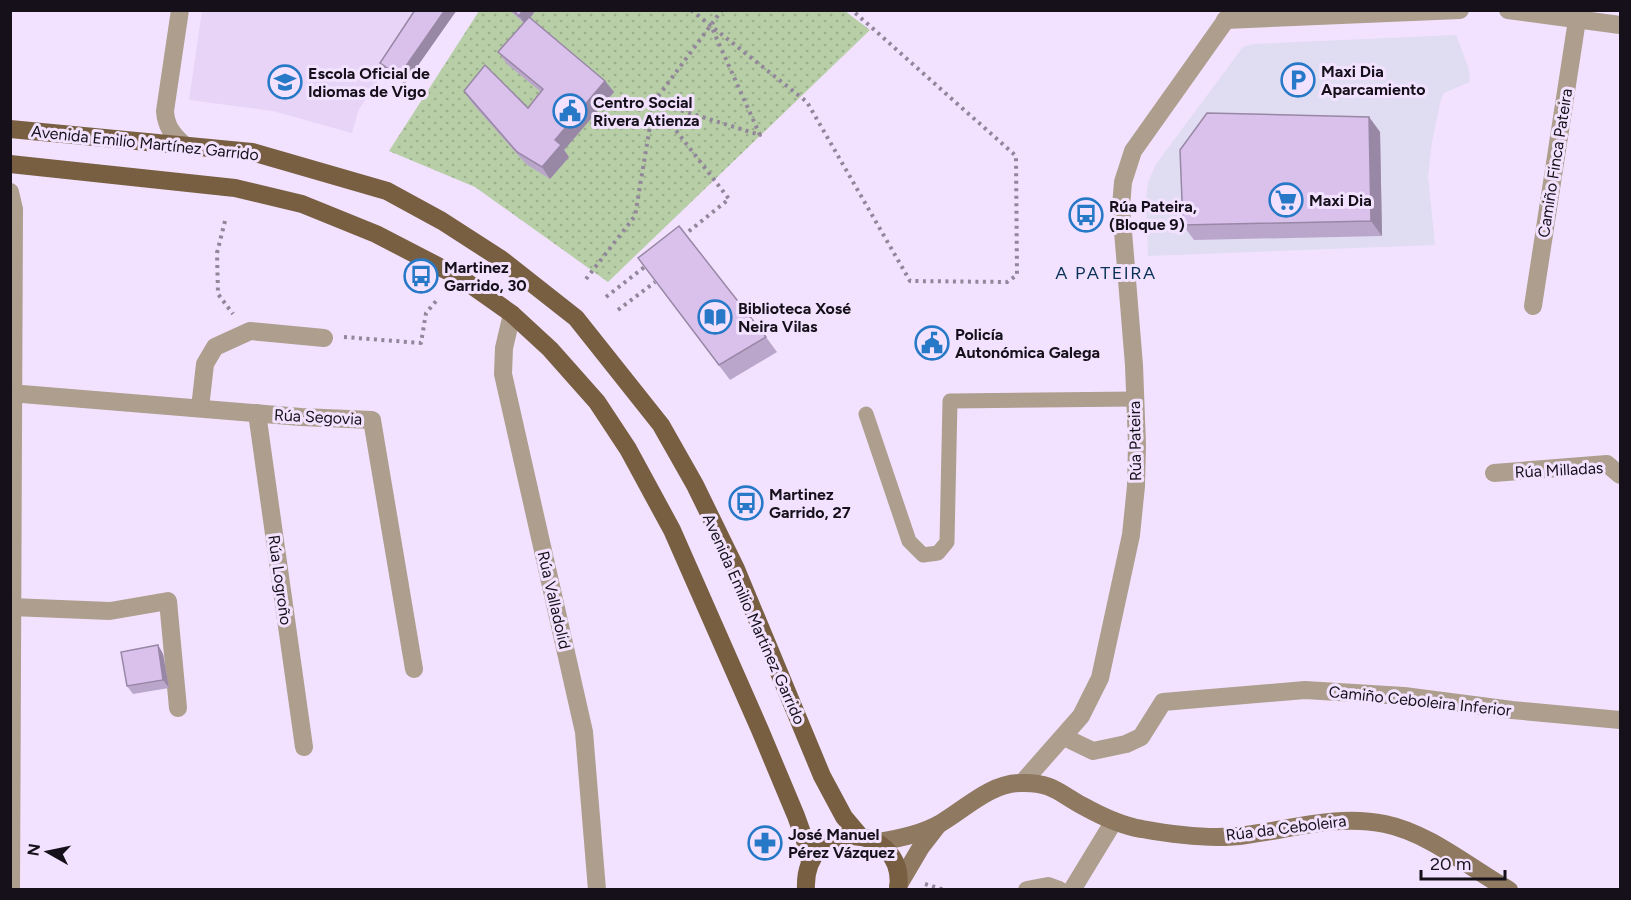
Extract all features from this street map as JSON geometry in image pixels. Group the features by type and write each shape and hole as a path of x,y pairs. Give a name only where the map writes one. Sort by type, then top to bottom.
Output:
{"main road":[{"name":"Avenida Emilio Martínez Garrido","path":"10,129 252,152 387,191 442,221 501,259 576,318 661,424 695,485 736,568 822,776 844,817 891,856 898,875 898,888"},
{"name":"Avenida Emilio Martínez Garrido","path":"10,164 235,188 302,204 376,234 440,267 461,278 512,314 550,349 597,402 628,448 672,530 760,730 802,833 810,862"},
{"path":"807,890 806,877 810,862 830,840 845,836 868,839"}],"street":[{"path":"180,10 165,111 166,122 172,133 183,144"},
{"path":"1229,16 1460,10"},
{"path":"1508,10 1620,25"},
{"name":"Rúa Pateira","path":"1022,783 1081,716 1100,678 1131,535 1137,486 1135,399 1121,207 1123,182 1133,151 1229,16"},
{"name":"Camiño Finca Pateira","path":"1533,306 1577,20"},
{"path":"10,192 14,208 11,393 11,890"},
{"name":"Rúa Valladolid","path":"512,314 504,348 502,374 584,732 597,890"},
{"path":"200,408 205,364 215,347 250,331 324,338"},
{"name":"Rúa Segovia","path":"11,393 372,420 414,669"},
{"name":"Rúa Logroño","path":"257,413 304,747"},
{"name":"Rúa Milladas","path":"1494,473 1607,464 1620,476"},
{"path":"11,606 110,611 168,601 178,708"},
{"name":"Camiño Ceboleira Inferior","path":"1064,737 1092,751 1126,744 1141,737 1163,702 1305,690 1404,696 1620,720"},
{"path":"868,839 912,834 940,824 984,795 1006,784 1022,783"},
{"name":"Rúa da Ceboleira","path":"1022,783 1046,785 1060,790 1083,806 1114,820 1139,829 1167,833 1220,837 1244,836 1322,822 1358,820 1387,824 1413,832 1509,890"},
{"path":"1072,890 1114,820"},
{"path":"898,888 921,847 940,824"},
{"path":"1027,890 1048,885 1059,890"}],"lane":[{"path":"866,414 909,541 923,555 938,553 947,542 950,401 1135,399"}],"path":[{"path":"691,10 807,102 910,281 1007,282 1017,275 1016,156 852,10"},
{"path":"585,279 635,216 654,102 722,10"},
{"path":"654,102 760,135 710,26"},
{"path":"654,102 729,199 677,241"},
{"path":"225,221 217,253 218,294 236,319 250,331"},
{"path":"606,297 650,262"},
{"path":"618,310 655,282"},
{"path":"324,338 350,337 421,343 426,313 437,300"},
{"path":"924,884 945,890"}],"shaded area":[{"name":"Escola Oficial de Idiomas de Vigo","path":"202,11 426,11 359,109 352,133 273,111 189,100"},
{"path":"1456,35 1469,69 1470,82 1444,93 1441,99 1428,176 1435,245 1148,256 1146,199 1148,182 1156,164 1243,47 1253,44"}],"green space":[{"path":"479,11 845,11 870,30 608,282 475,187 389,151"}],"building":[{"path":"415,10 445,10 399,76 380,63"},
{"path":"513,10 523,10 519,16"},
{"name":"Centro Social Rivera Atienza","path":"529,17 605,81 555,140 561,145 542,167 517,152 464,91 485,65 528,108 543,89 498,52"},
{"name":"Maxi Dia","path":"1207,113 1369,117 1371,221 1183,225 1180,150"},
{"name":"Biblioteca Xosé Neira Vilas","path":"679,226 766,337 719,365 638,258"},
{"path":"158,645 163,680 127,686 121,652"}],"place":[{"name":"Maxi Dia Aparcamiento","path":"1298,80"},
{"name":"Escola Oficial de Idiomas de Vigo","path":"285,82"},
{"name":"Centro Social Rivera Atienza","path":"570,111"},
{"name":"Maxi Dia","path":"1286,200"},
{"name":"Rúa Pateira, (Bloque 9)","path":"1086,215"},
{"name":"Martinez Garrido, 30","path":"421,276"},
{"name":"Biblioteca Xosé Neira Vilas","path":"715,317"},
{"name":"Policía Autonómica Galega","path":"932,343"},
{"name":"Martinez Garrido, 27","path":"746,503"},
{"name":"José Manuel Pérez Vázquez","path":"765,843"}],"district":[{"name":"A PATEIRA","path":"1106,273"}]}
